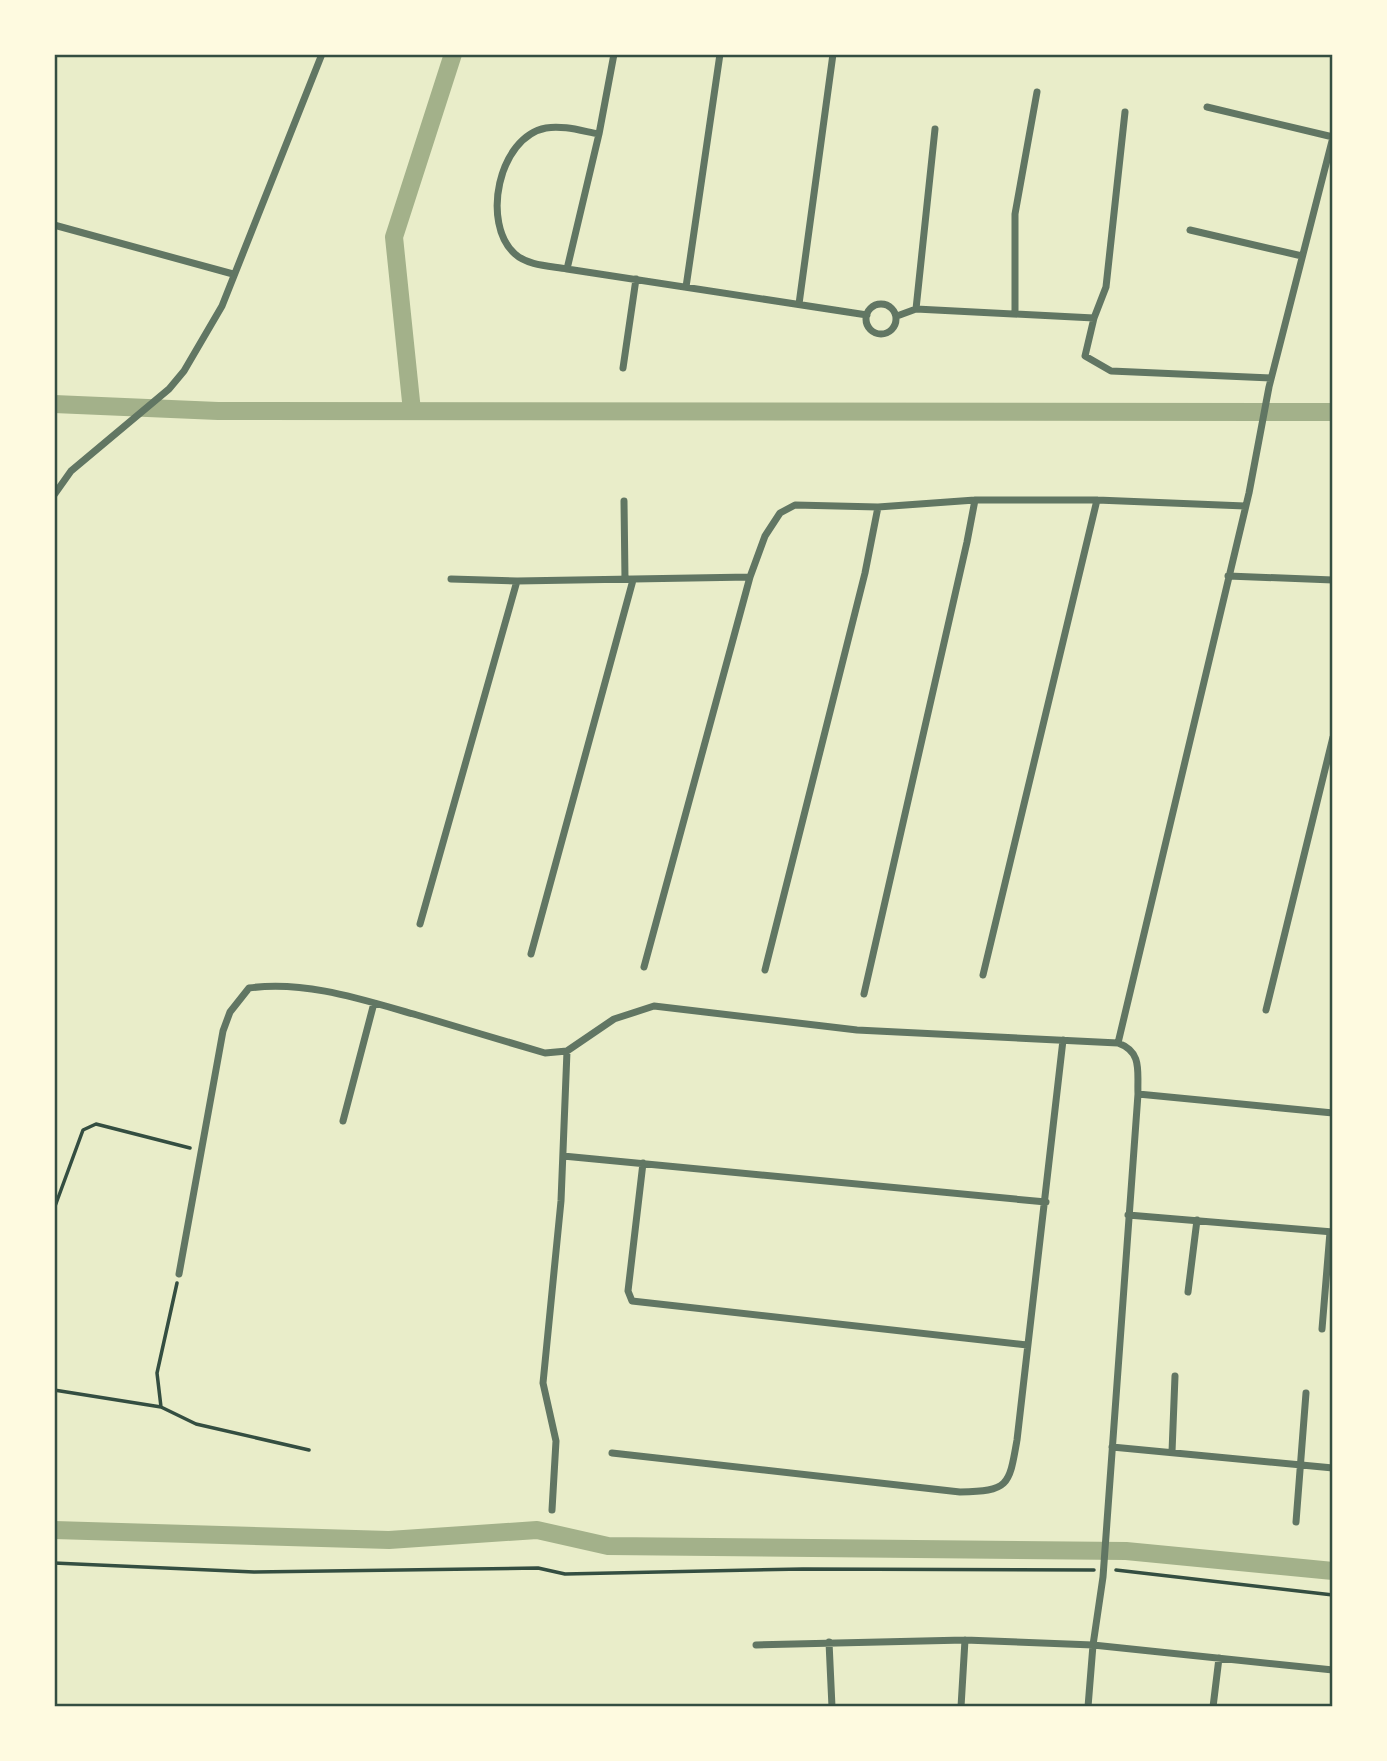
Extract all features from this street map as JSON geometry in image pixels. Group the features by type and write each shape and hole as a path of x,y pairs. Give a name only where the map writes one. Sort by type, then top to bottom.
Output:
{"street":[{"path":"54,495 71,471 169,389 184,371 222,306 322,54"},
{"path":"567,269 599,134 614,54"},
{"path":"686,287 720,54"},
{"path":"799,304 833,54"},
{"path":"1015,313 1016,214 1037,92"},
{"path":"1118,1043 1249,493 1271,379 1333,137 1207,107"},
{"path":"1125,112 1106,287 1094,318 1085,356 1111,371 1271,379"},
{"path":"599,134 562,127 544,128 526,138 508,156 499,184 498,222 505,242 516,256 531,263 867,315"},
{"path":"916,309 935,129"},
{"path":"54,225 233,274"},
{"path":"1191,230 1302,256"},
{"path":"623,368 636,279"},
{"path":"881,304 891,307 897,316 892,331 882,335 869,329 867,315 872,307 881,304"},
{"path":"897,316 916,309 1094,318"},
{"path":"644,967 750,577 765,536 780,513 795,505 878,507 975,500 1097,500 1245,506"},
{"path":"864,994 975,500"},
{"path":"983,975 1097,500"},
{"path":"531,954 629,579 624,501"},
{"path":"765,970 865,573 878,507"},
{"path":"1228,576 1333,580"},
{"path":"450,579 517,581 750,577"},
{"path":"420,924 517,581"},
{"path":"1266,1010 1333,737"},
{"path":"179,1274 223,1031 230,1012 249,988 271,985 312,990 374,1003 545,1053 567,1051 614,1019 654,1006 857,1030 1118,1043 1129,1047 1137,1057 1138,1094 1105,1542 1088,1707"},
{"path":"343,1121 374,1003"},
{"path":"612,1453 960,1492 989,1492 1006,1483 1012,1473 1063,1040"},
{"path":"552,1510 556,1441 543,1383 563,1156 567,1051"},
{"path":"1138,1094 1333,1113"},
{"path":"563,1156 1046,1202"},
{"path":"643,1163 628,1291 632,1301 1027,1345"},
{"path":"1128,1215 1331,1232 1322,1329"},
{"path":"1188,1292 1197,1220"},
{"path":"1172,1452 1175,1376"},
{"path":"1296,1522 1306,1392"},
{"path":"1112,1447 1333,1468"},
{"path":"961,1707 965,1640"},
{"path":"756,1645 965,1640 1093,1645 1333,1670"},
{"path":"829,1643 832,1707"},
{"path":"1213,1707 1219,1658"}],"path":[{"path":"54,1209 83,1130 96,1124 202,1151"},
{"path":"161,1407 157,1373 179,1274"},
{"path":"54,1390 161,1407 196,1424 309,1450"},
{"path":"54,1563 254,1572 538,1568 565,1574 803,1569 1102,1574"},
{"path":"1113,1570 1333,1595"}],"waterway":[{"path":"412,411 394,237 453,54"},
{"path":"54,404 218,411 1333,412"},
{"path":"54,1530 389,1540 537,1530 608,1546 1126,1551 1333,1571"}]}
